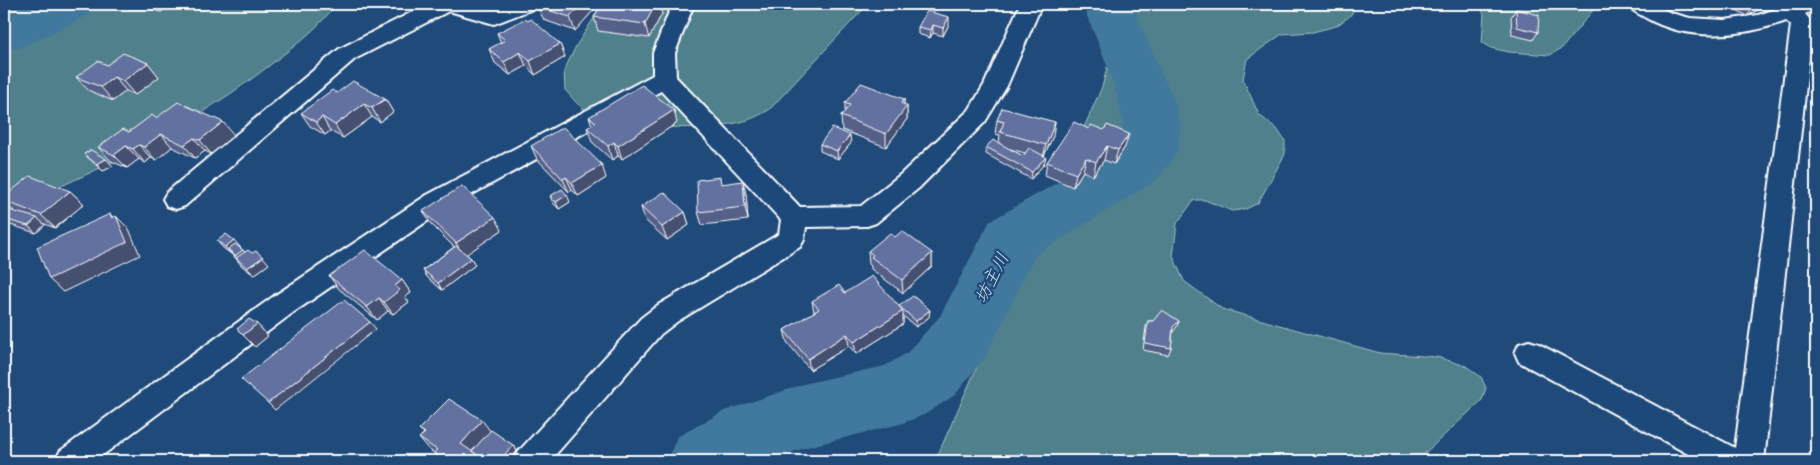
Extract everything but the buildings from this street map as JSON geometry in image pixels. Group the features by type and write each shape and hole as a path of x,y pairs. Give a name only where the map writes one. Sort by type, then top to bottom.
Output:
{"street":[{"path":"176,199 347,54 445,4"},
{"path":"451,4 494,17 524,4"},
{"path":"683,4 664,53 664,79 794,217 867,216 910,181 977,116 995,86 1031,4"},
{"path":"1638,4 1670,21 1699,26 1744,27 1800,8 1802,23 1749,461"},
{"path":"71,461 284,304 436,202 664,79"},
{"path":"530,461 651,326 668,313 791,240 794,217"},
{"path":"1529,353 1730,461"}],"green space":[{"path":"4,4 336,4 323,20 302,40 216,104 111,163 4,210"},
{"path":"603,4 868,4 769,110 748,120 731,124 663,127 617,121 597,115 581,107 565,90 564,71 576,46"},
{"path":"1097,4 1357,4 1350,16 1336,26 1313,32 1282,34 1247,59 1243,79 1259,115 1277,129 1285,141 1285,154 1258,203 1246,209 1232,211 1205,200 1194,200 1177,223 1173,256 1184,281 1222,309 1380,353 1437,357 1466,366 1481,377 1486,388 1482,400 1425,453 1420,461 935,461 1102,87 1108,64 1095,21"},
{"path":"1478,4 1598,4 1562,48 1550,55 1509,52 1491,48 1482,42 1484,14"}],"waterway":[{"path":"4,35 71,4"},
{"name":"坊主川","path":"703,461 749,434 807,415 900,393 931,374 963,336 1012,238 1134,166 1150,148 1152,125 1148,106 1112,16 1111,4"}]}
